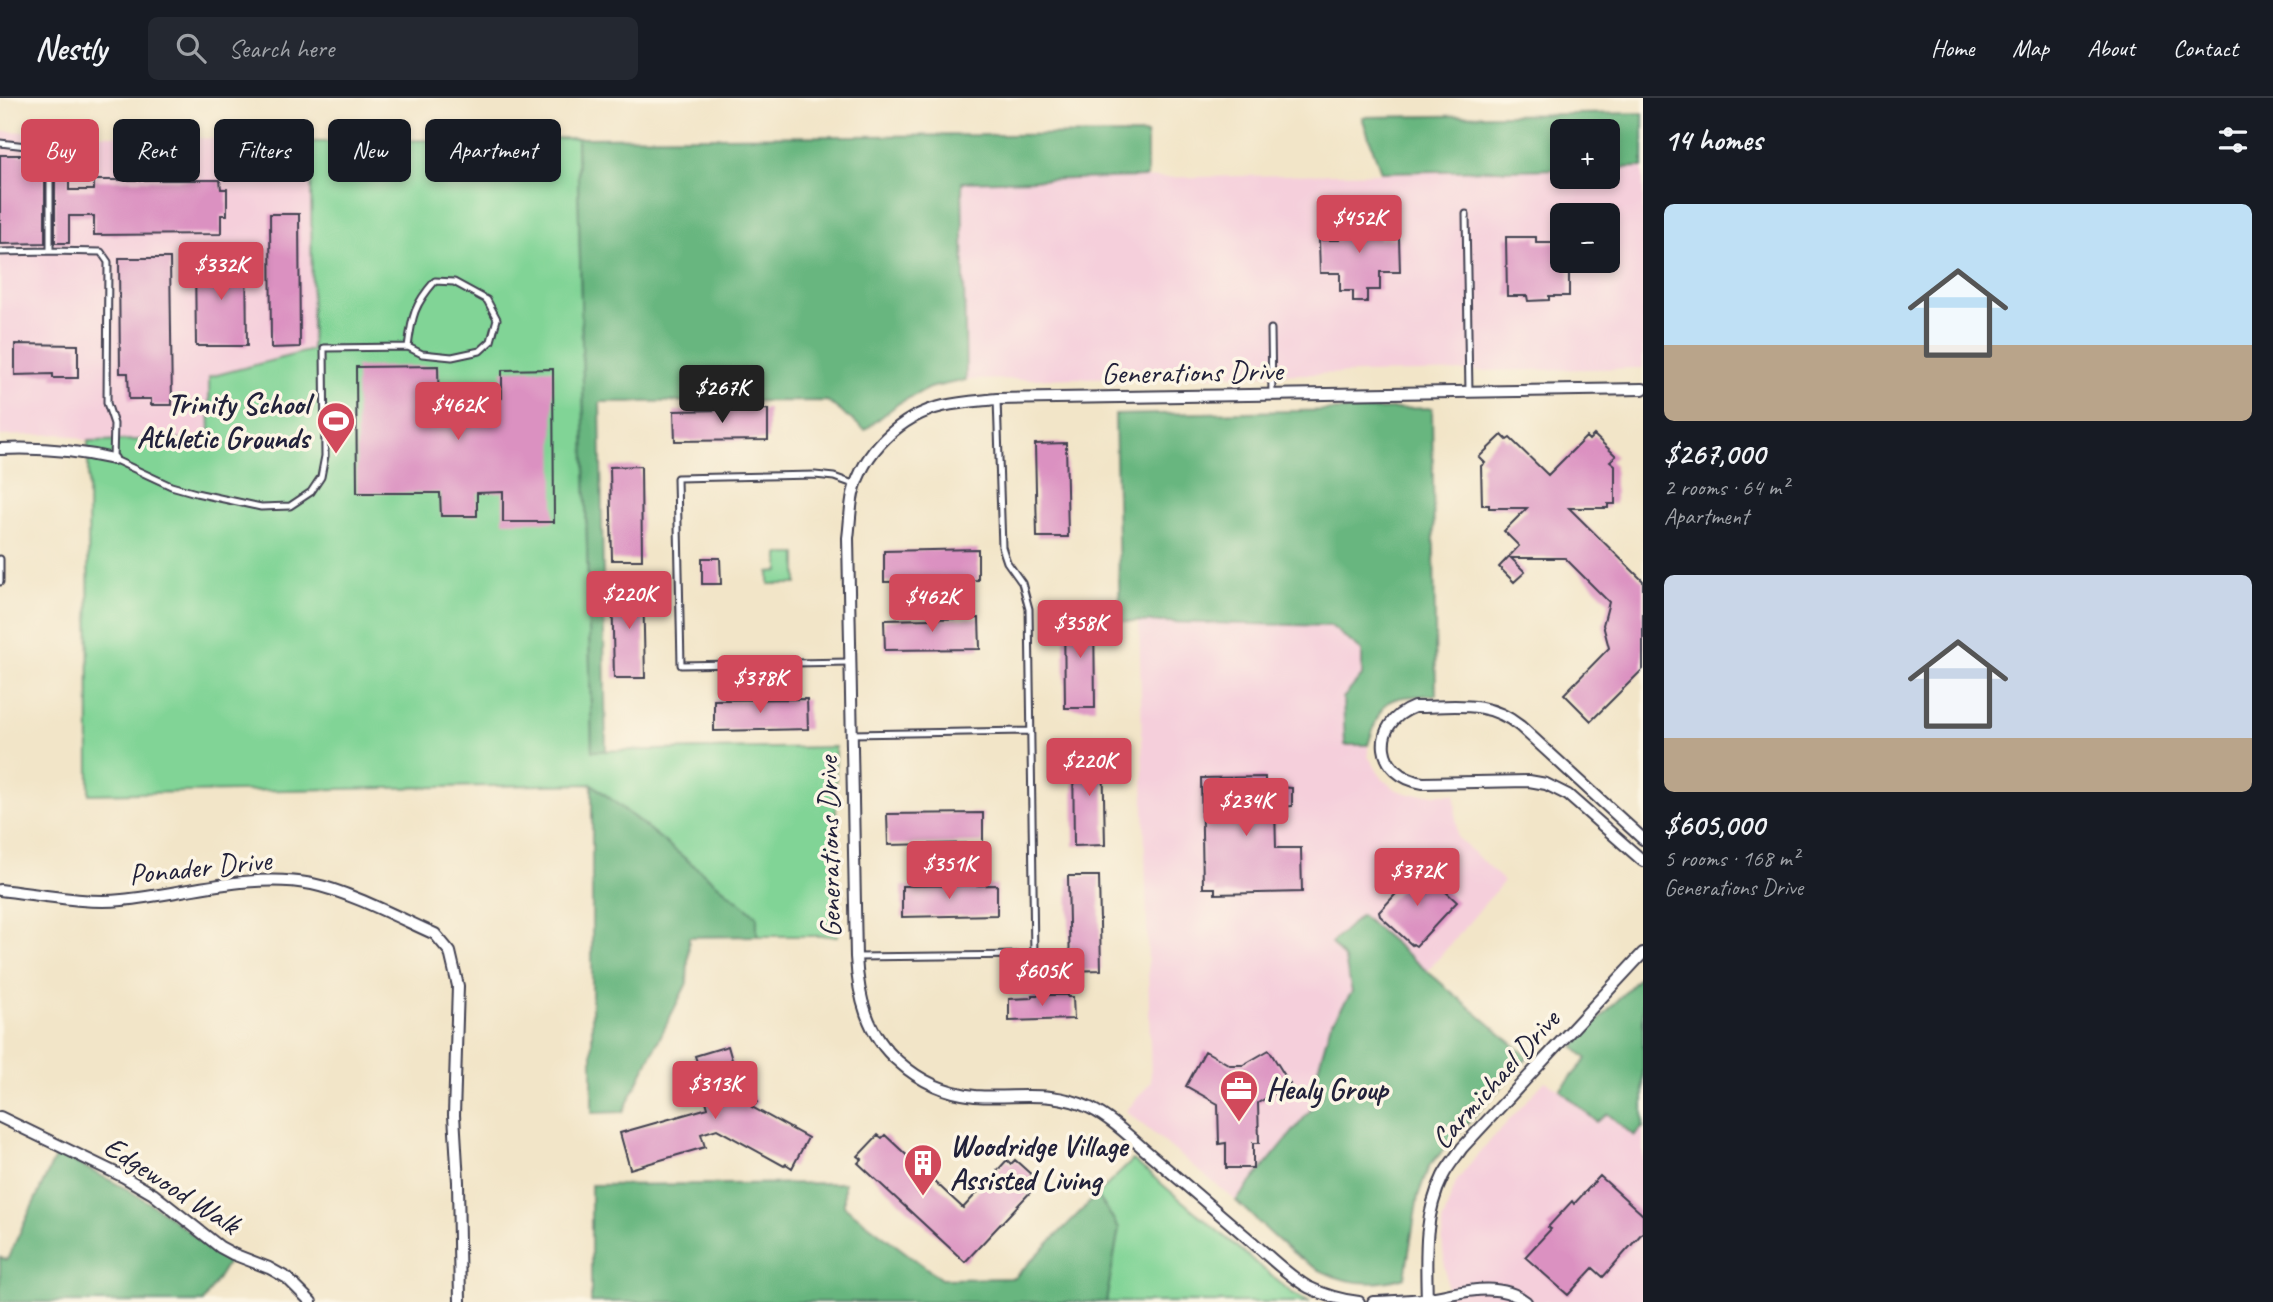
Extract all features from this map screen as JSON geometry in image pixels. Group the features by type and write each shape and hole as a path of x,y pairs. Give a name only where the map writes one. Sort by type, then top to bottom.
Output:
{"street":[{"name":"Generations Drive","path":"1359,1302 1322,1293 1291,1275 1133,1139 1091,1108 1066,1098 1039,1095 975,1096 953,1092 929,1083 913,1073 882,1045 870,1025 858,987 856,957 848,538 852,496 867,461 880,443 899,427 920,414 940,407 997,399 1643,390"},
{"path":"0,449 54,448 113,459"},
{"path":"1643,839 1520,726 1500,712 1479,707 1414,708 1395,718 1388,728 1384,750 1392,768 1410,781 1529,781 1546,784 1568,795 1643,861"},
{"name":"Ponader Drive","path":"0,890 105,901 251,881 294,882 334,891 435,934 450,952 458,986 454,1115 460,1302"},
{"name":"Carmichael Drive","path":"1427,1300 1425,1245 1433,1200 1444,1174 1462,1148 1643,953"},
{"name":"Edgewood Walk","path":"0,1117 124,1177 153,1194 220,1247 287,1278 311,1302"},
{"path":"1373,1302 1427,1300 1462,1291 1503,1291 1526,1302"}],"lane":[{"path":"0,143 44,148 50,157 50,251"},
{"path":"1466,214 1469,392"},
{"path":"0,252 101,252 108,262 107,403 114,424 113,459 171,486 196,493 261,507 290,506 312,492 321,477 325,456 324,348 408,347 422,354 452,357 480,351 491,341 497,319 487,300 454,282 435,281 420,299 412,319 408,347"},
{"path":"1271,329 1272,395"},
{"path":"856,957 1034,955 1029,609 1022,583 1007,562 1002,547 997,399"},
{"path":"851,662 681,665 677,478 815,475 834,477 856,485"},
{"path":"0,559 0,582"},
{"path":"851,734 1030,731"}],"shaded area":[{"path":"0,131 21,132 21,182 99,182 99,135 113,135 113,182 200,182 200,138 214,139 214,182 311,182 312,350 209,377 210,439 88,441 63,434 0,436"},
{"path":"1643,167 1643,368 966,380 962,182 1550,169 1550,189 1620,189 1620,168"},
{"path":"1139,620 1331,626 1362,650 1362,676 1346,744 1368,745 1368,756 1383,780 1397,790 1409,794 1455,794 1457,837 1504,881 1427,972 1361,915 1331,943 1345,960 1352,992 1330,1026 1314,1083 1323,1095 1236,1201 1126,1111 1151,1082"},
{"path":"1545,1081 1560,1090 1597,1122 1607,1114 1634,1136 1643,1127 1643,1302 1449,1302 1442,1223 1456,1182"}],"green space":[{"path":"1643,113 1643,167 1620,168 1620,119 1550,119 1550,169 1381,172 1362,117"},
{"path":"1147,134 1147,177 962,182 966,380 929,388 899,403 865,430 827,401 600,402 606,751 592,751 577,138"},
{"name":"Trinity School Athletic Grounds","path":"561,138 577,138 592,751 835,747 838,936 757,936 757,916 592,784 89,794 88,441 210,439 209,377 312,350 311,182 314,182 314,142 328,142 328,182 411,182 411,140 425,140 425,182 561,182"},
{"path":"1432,408 1436,695 1406,697 1389,702 1378,716 1368,745 1345,745 1343,698 1362,676 1362,651 1331,626 1120,621 1115,415"},
{"path":"779,554 797,554 797,584 769,584 769,572 779,571"},
{"path":"592,784 757,916 757,936 689,937 687,983 623,1112 592,1113"},
{"path":"1361,915 1528,1057 1429,1166 1418,1196 1405,1277 1378,1283 1354,1282 1332,1276 1311,1265 1273,1236 1236,1201 1323,1095 1314,1083 1330,1026 1352,992 1345,960 1331,943"},
{"path":"1643,973 1643,1127 1634,1136 1608,1114 1597,1122 1560,1090 1587,1059 1574,1047"},
{"path":"57,1153 127,1189 162,1211 228,1262 203,1302 0,1302 0,1257 7,1260"},
{"path":"1133,1160 1292,1293 1310,1302 1106,1302 1119,1228 1097,1195"},
{"path":"844,1183 844,1206 941,1279 1014,1278 1097,1195 1119,1228 1106,1302 591,1302 591,1185"}],"building":[{"path":"0,155 21,155 21,182 45,182 45,243 0,244"},
{"path":"99,180 214,180 220,182 221,189 227,189 227,215 221,215 221,234 94,235 94,216 69,216 69,243 55,243 55,182 69,182 69,190 94,190 94,182"},
{"path":"270,214 299,214 300,347 271,348"},
{"path":"1339,214 1378,214 1379,239 1399,238 1400,272 1380,272 1380,290 1367,290 1367,302 1353,302 1353,291 1340,291 1340,273 1320,273 1319,240 1339,240"},
{"path":"1506,237 1536,237 1536,243 1550,243 1550,273 1569,273 1569,296 1549,296 1549,300 1528,301 1527,296 1507,296"},
{"path":"246,257 247,346 196,346 195,258"},
{"path":"119,258 170,258 172,405 151,405 151,399 129,399 128,373 120,373"},
{"path":"15,344 78,345 78,378 53,378 53,374 15,375"},
{"path":"438,366 439,416 475,415 475,399 502,398 502,370 553,369 554,522 503,522 503,492 477,493 477,516 441,516 440,493 357,493 356,367"},
{"path":"768,409 768,440 675,441 674,411"},
{"path":"1502,435 1507,440 1510,438 1548,475 1586,437 1589,440 1594,435 1616,456 1610,461 1615,465 1615,504 1608,504 1608,508 1569,508 1643,581 1643,669 1591,721 1564,694 1609,648 1603,625 1609,602 1565,558 1511,558 1525,572 1514,582 1499,567 1519,546 1504,531 1527,508 1489,508 1489,505 1482,505 1481,466 1485,463 1479,457"},
{"path":"1066,443 1068,537 1037,537 1035,444"},
{"path":"641,466 642,560 612,560 610,467"},
{"path":"978,549 978,580 884,582 884,551"},
{"path":"702,558 720,558 721,584 702,584"},
{"path":"643,584 645,678 614,678 612,585"},
{"path":"1064,613 1094,613 1095,708 1065,708"},
{"path":"979,618 980,649 885,650 884,620"},
{"path":"807,699 808,729 714,731 714,700"},
{"path":"1103,750 1105,845 1074,846 1073,751"},
{"path":"1265,777 1265,786 1292,788 1292,806 1275,807 1276,848 1301,848 1302,892 1215,894 1215,888 1203,888 1201,778"},
{"path":"983,813 983,843 888,845 887,814"},
{"path":"1420,868 1457,902 1416,946 1380,916 1379,912"},
{"path":"1068,876 1099,876 1101,970 1070,971"},
{"path":"997,885 997,915 902,917 902,886"},
{"path":"1032,995 1073,997 1074,1019 1009,1021 1009,999 1032,998"},
{"path":"728,1046 742,1095 748,1090 758,1102 752,1107 808,1138 792,1168 717,1129 701,1134 705,1147 630,1169 620,1133 708,1108 695,1056"},
{"name":"Healy Group","path":"1269,1050 1290,1084 1258,1103 1259,1143 1253,1143 1253,1168 1226,1168 1226,1143 1219,1144 1218,1104 1186,1086 1205,1051 1230,1065 1243,1065"},
{"name":"Woodridge Village Assisted Living","path":"878,1135 882,1138 885,1135 963,1208 1007,1160 1011,1164 1015,1160 1034,1177 1030,1181 1036,1186 965,1262 858,1163 862,1159 858,1156"},
{"path":"1600,1176 1643,1215 1643,1232 1603,1277 1593,1268 1568,1295 1525,1257 1572,1201 1574,1204"}],"place":[{"name":"Trinity School Athletic Grounds","path":"336,455"},
{"name":"Healy Group","path":"1239,1123"},
{"name":"Woodridge Village Assisted Living","path":"923,1197"}]}
